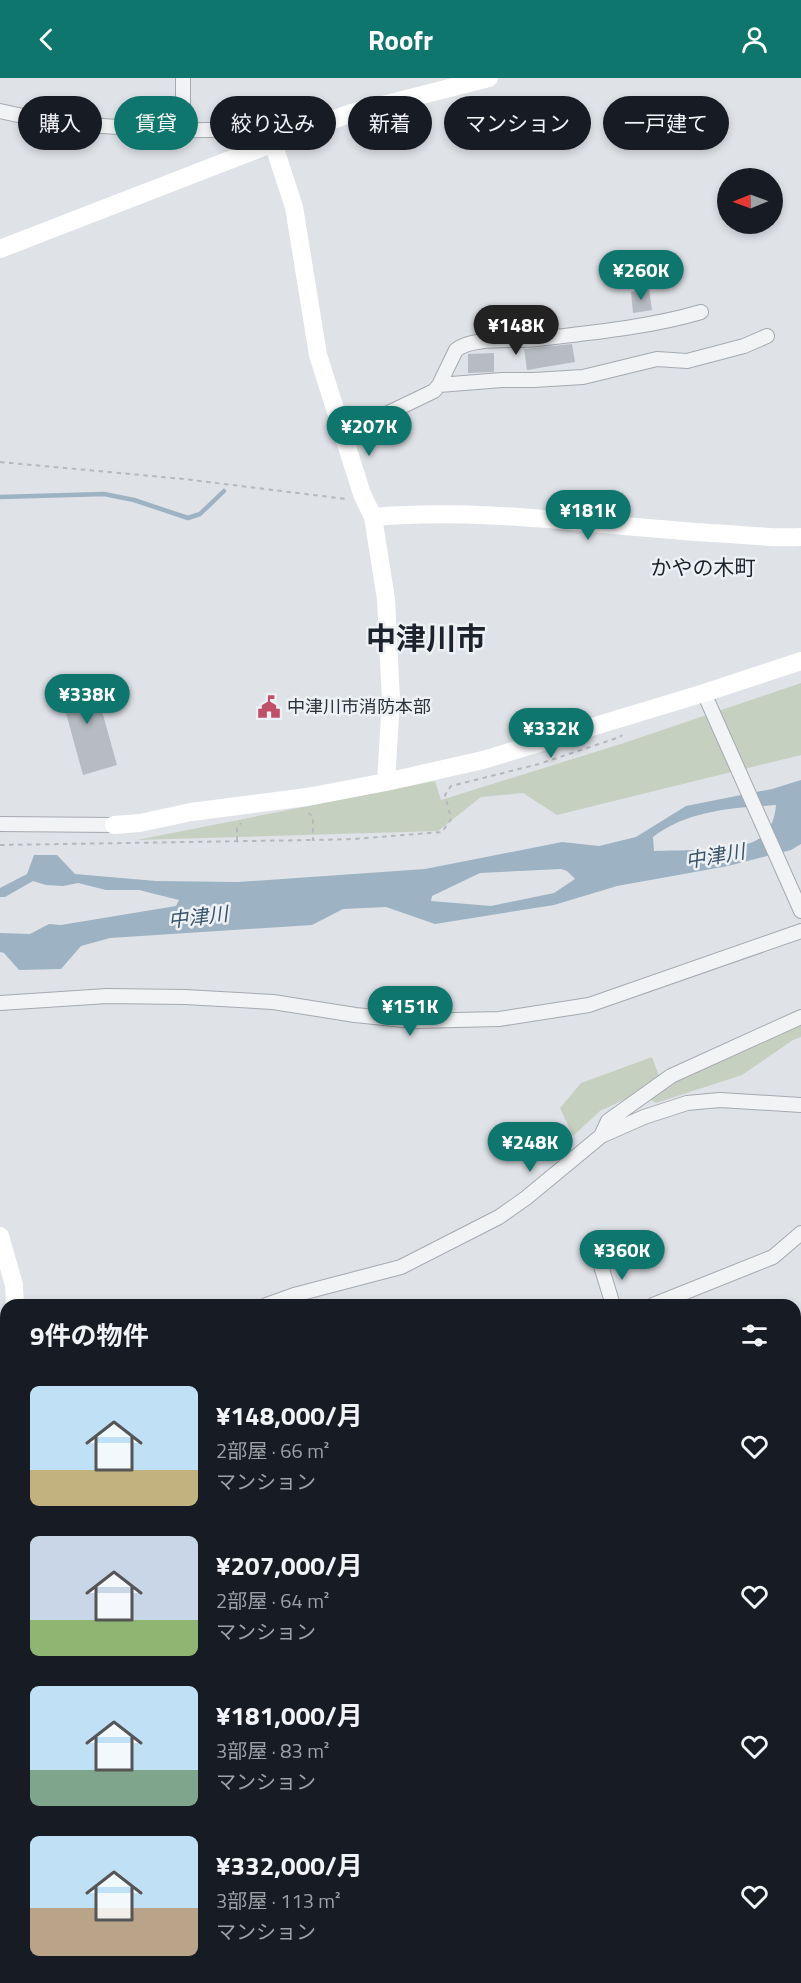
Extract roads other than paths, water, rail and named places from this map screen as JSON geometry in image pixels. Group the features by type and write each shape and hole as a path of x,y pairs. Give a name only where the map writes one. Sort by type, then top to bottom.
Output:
{"street":[{"path":"183,78 183,96"},
{"path":"336,119 489,78"},
{"path":"0,111 55,123 114,127"},
{"path":"0,249 254,150"},
{"path":"282,150 294,207 318,356 362,494 373,517 386,599 392,700 386,782"},
{"path":"353,430 388,411 428,395 439,385 456,350 461,346 472,343 535,339 675,320 700,312"},
{"path":"439,385 583,377 657,358 687,361 744,346 766,336"},
{"path":"373,517 403,514 452,514 801,537"},
{"path":"0,824 114,825 140,823 191,812 307,797 386,782 483,760 801,661"},
{"path":"704,693 801,911"},
{"path":"0,1003 107,996 185,997 273,1002 355,1015 414,1021 499,1019 589,1005 801,931"},
{"path":"601,1136 608,1121 671,1076 801,1017"},
{"path":"283,1299 401,1267 500,1217 601,1136 644,1117 687,1103 720,1100 801,1105"},
{"path":"667,1299 773,1257 801,1233"},
{"path":"0,1236 14,1285 15,1299"},
{"path":"601,1266 611,1299"}],"water":[{"name":"中津川","path":"801,780 801,844 791,850 728,866 617,886 554,905 435,924 386,907 343,909 312,925 110,938 81,946 61,969 19,970 4,953 0,952 0,933 30,934 49,924 61,925 176,906 179,900 139,890 106,890 78,883 63,886 46,885 33,881 5,897 0,897 0,888 27,874 34,855 57,855 75,874 156,881 238,882 425,869 562,842 599,846 636,837 686,806 772,789","holes":["776,805 773,820 768,829 762,837 748,844 707,849 654,851 653,837 681,821 712,812","561,869 567,871 575,879 554,893 491,906 431,901 432,896 480,873"]}],"waterway":[{"path":"0,497 104,494 134,500 188,518 200,514 224,491"}],"place":[{"name":"中津川市消防本部","path":"269,707"}],"district":[{"name":"かやの木町","path":"703,568"},
{"name":"中津川市","path":"426,639"}]}
